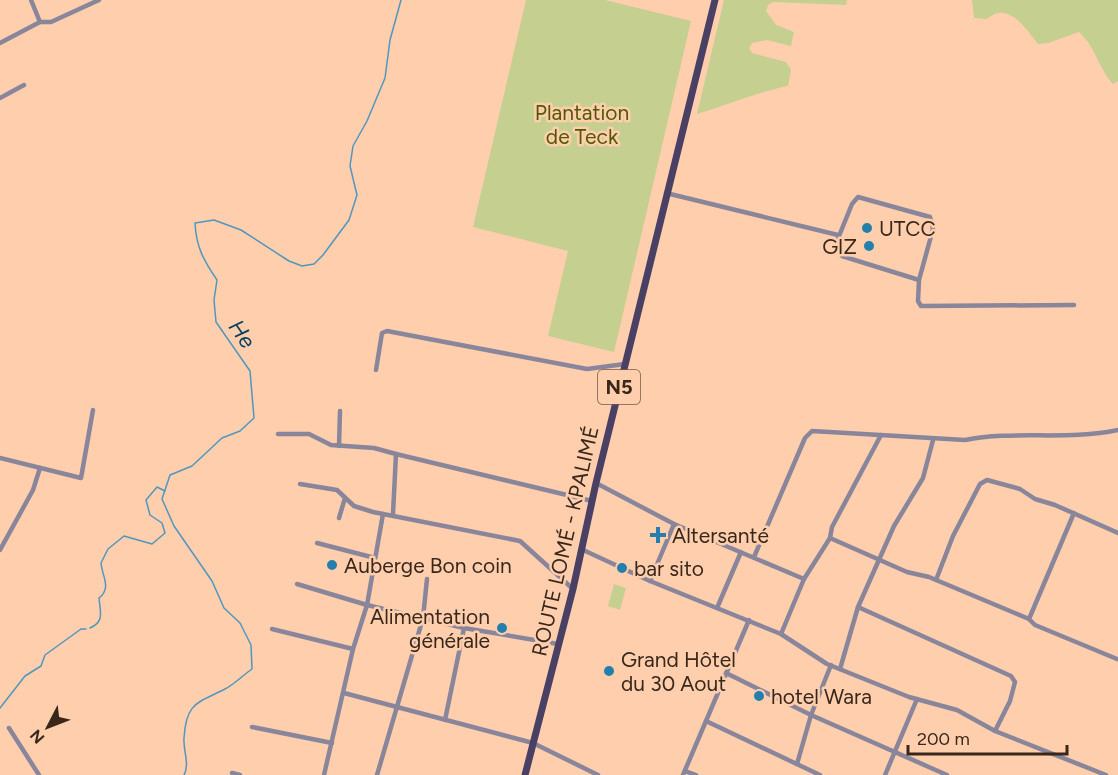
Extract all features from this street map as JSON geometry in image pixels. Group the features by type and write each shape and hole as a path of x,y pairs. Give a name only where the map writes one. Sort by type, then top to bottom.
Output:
{"main road":[{"name":"ROUTE LOMÉ - KPALIMÉ","path":"525,775 573,589 580,549 715,0"}],"street":[{"path":"31,0 40,21"},
{"path":"0,44 40,21 51,22 99,0"},
{"path":"0,98 24,85"},
{"path":"666,193 839,236"},
{"path":"919,280 912,275 842,256 839,252 839,236 852,204 858,197 884,202 930,217 933,229 919,280 918,301 921,306 1074,305"},
{"path":"376,370 382,333 387,331 587,369 625,364"},
{"path":"0,458 81,478 93,410"},
{"path":"339,446 340,411"},
{"path":"754,557 810,432 822,430 933,440 1081,435 1118,430"},
{"path":"278,434 309,434 326,444 375,448 592,501"},
{"path":"781,634 804,579 830,538 832,527 881,435"},
{"path":"840,669 858,607 878,559 906,504 923,478 933,440"},
{"path":"393,514 396,454"},
{"path":"0,550 33,490 40,468"},
{"path":"936,580 969,504 980,484 987,480 1020,489 1035,499 1074,513 1118,533"},
{"path":"596,483 674,524 804,579"},
{"path":"300,484 334,489 354,506 383,514 393,514 405,520 451,525 520,541 573,589"},
{"path":"339,518 345,498"},
{"path":"1029,619 1074,513"},
{"path":"324,775 352,650 367,605 383,514"},
{"path":"650,581 674,524"},
{"path":"830,538 907,572 936,580 1029,619 1035,625 1117,659"},
{"path":"317,543 375,558"},
{"path":"580,549 650,581 781,634 840,669 917,699 957,710 994,731 1106,775"},
{"path":"717,608 741,552"},
{"path":"377,775 395,707 423,618 427,579"},
{"path":"297,584 367,605 464,628 558,644"},
{"path":"858,607 1011,676 1015,682 1014,692 994,731"},
{"path":"696,775 684,773 749,620"},
{"path":"445,720 464,628"},
{"path":"273,629 352,650"},
{"path":"797,764 811,715 831,665"},
{"path":"726,673 811,715 947,775"},
{"path":"344,693 533,743 598,775"},
{"path":"885,775 917,699"},
{"path":"706,721 820,775"},
{"path":"252,727 332,743"},
{"path":"9,728 39,775"},
{"path":"232,773 240,775"}],"green space":[{"name":"Plantation de Teck","path":"526,0 605,0 691,21 614,352 548,336 568,251 473,227"},
{"path":"724,0 847,0 846,5 773,2 768,5 766,11 776,25 794,32 791,46 767,40 752,43 749,48 752,53 786,62 791,70 788,86 697,114"},
{"path":"972,0 1118,0 1118,81 1113,84 1108,78 1089,44 1079,32 1048,43 1038,44 1022,24 1009,15 1002,13 987,19 974,18"},
{"path":"614,584 626,588 620,610 608,606"}],"waterway":[{"name":"He","path":"184,775 186,771 185,726 191,710 201,701 229,687 252,669 251,645 240,623 224,608 212,581 174,526 162,499 170,475 192,466 222,438 240,431 254,418 250,371 216,322 214,300 217,280 201,253 195,223 214,220 241,230 289,261 302,266 314,264 323,255 349,220 357,195 350,166 353,146 367,121 385,78 390,40 401,0"},
{"path":"90,628 95,626 100,619 99,598 106,586 101,563 108,549 124,536 152,544 165,533 162,523 150,515 146,500 157,487 165,491"},
{"path":"0,708 25,676 41,666 45,655 81,629 86,629"}],"place":[{"name":"UTCC","path":"867,228"},
{"name":"GIZ","path":"869,246"},
{"name":"Altersanté","path":"658,535"},
{"name":"Auberge Bon coin","path":"332,565"},
{"name":"bar sito","path":"622,568"},
{"name":"Alimentation générale","path":"502,628"},
{"name":"Grand Hôtel du 30 Aout","path":"609,671"},
{"name":"hotel Wara","path":"759,696"}]}
